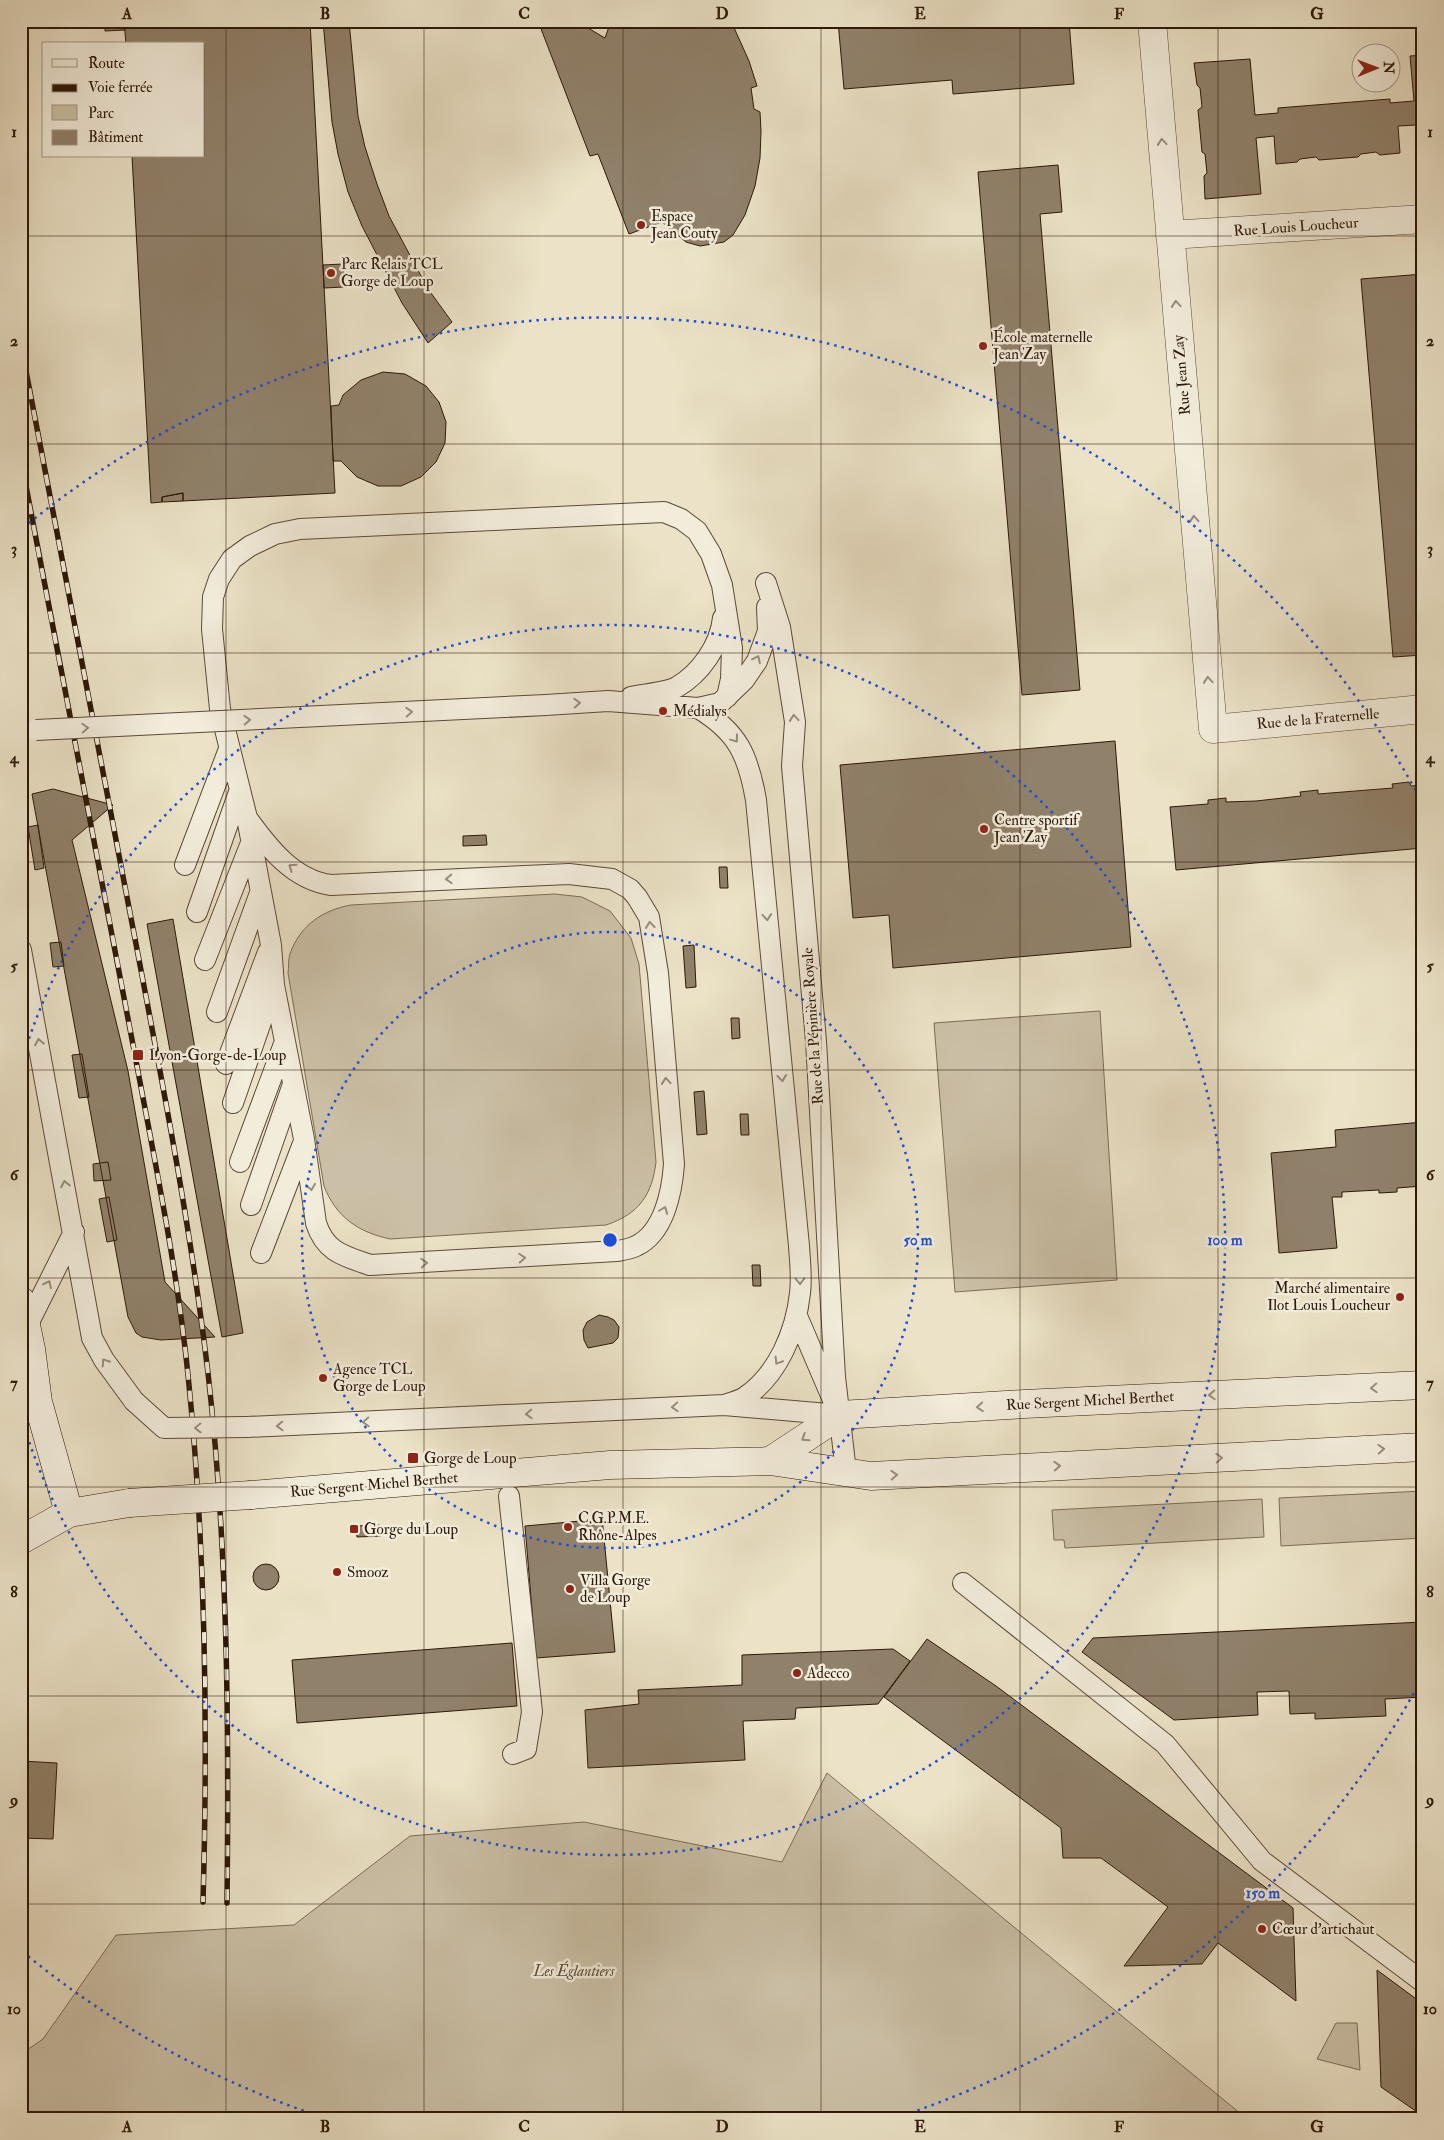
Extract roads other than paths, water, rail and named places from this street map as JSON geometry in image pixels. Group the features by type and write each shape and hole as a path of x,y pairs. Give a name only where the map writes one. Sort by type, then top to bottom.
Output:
{"main road":[{"name":"Rue Jean Zay","path":"1152,21 1213,729"},
{"name":"Rue Louis Loucheur","path":"1170,235 1423,219"},
{"name":"Rue de la Fraternelle","path":"1213,729 1423,709"},
{"path":"21,1301 38,1402 69,1513"},
{"name":"Rue Sergent Michel Berthet","path":"770,1461 840,1416 1024,1404 1423,1385"},
{"name":"Rue Sergent Michel Berthet","path":"21,1540 69,1513 129,1503 610,1466 770,1461 870,1476 1423,1447"}],"lane":[{"path":"29,730 608,701 698,708 720,703 727,697 732,680 732,648 724,608 722,585 711,554 697,531 682,519 664,512 314,528 275,534 250,546 232,559 219,579 213,597 212,629 220,709 229,749 247,818 271,945 274,985 292,1086 304,1139 316,1222 320,1234 333,1250 343,1256 370,1265 617,1251 636,1246 651,1236 660,1222 671,1190 674,1164 658,973 649,918 630,889 621,882 601,876 569,874 320,884 293,869 280,858 247,818"},
{"name":"Rue de la Pépinière Royale","path":"727,697 744,680 757,661 768,632 766,583 780,627 795,722 792,766 816,1042 835,1377 846,1472"},
{"path":"608,701 676,688 696,671 715,647 722,629 724,608"},
{"path":"698,708 716,719 741,747 752,780 756,800 800,1246 800,1291 797,1316 781,1357 762,1382 745,1398 724,1405"},
{"path":"185,865 229,749"},
{"path":"197,912 240,792"},
{"path":"205,960 251,843"},
{"path":"217,1012 260,893"},
{"path":"226,1064 271,945"},
{"path":"21,950 92,1338 104,1360 134,1401 164,1428 247,1427 724,1405 840,1416 797,1316"},
{"path":"233,1103 274,985"},
{"path":"240,1162 285,1043"},
{"path":"251,1205 292,1086"},
{"path":"261,1253 304,1139"},
{"path":"26,1328 74,1232"},
{"path":"509,1496 532,1712 526,1749 514,1754"},
{"path":"963,1583 1165,1744 1262,1861 1423,1982"}],"railway":[{"path":"21,345 166,1104 185,1211 201,1319 215,1439 226,1638 228,1770 227,1903"},
{"path":"21,460 157,1172 178,1293 194,1441 202,1573 205,1704 203,1902"}],"place":[{"name":"Espace Jean Couty","path":"641,225"},
{"name":"Parc Relais TCL Gorge de Loup","path":"331,273"},
{"name":"École maternelle Jean Zay","path":"983,346"},
{"name":"Médialys","path":"663,711"},
{"name":"Centre sportif Jean Zay","path":"984,829"},
{"name":"Lyon-Gorge-de-Loup","path":"138,1055"},
{"name":"Marché alimentaire Ilot Louis Loucheur","path":"1400,1297"},
{"name":"Agence TCL Gorge de Loup","path":"323,1378"},
{"name":"Gorge de Loup","path":"413,1458"},
{"name":"C.G.P.M.E. Rhône-Alpes","path":"568,1527"},
{"name":"Gorge du Loup","path":"354,1529"},
{"name":"Smooz","path":"337,1572"},
{"name":"Villa Gorge de Loup","path":"570,1589"},
{"name":"Adecco","path":"797,1673"},
{"name":"Cœur d'artichaut","path":"1262,1929"}],"park label":[{"name":"Les Églantiers","path":"574,1971"}]}
